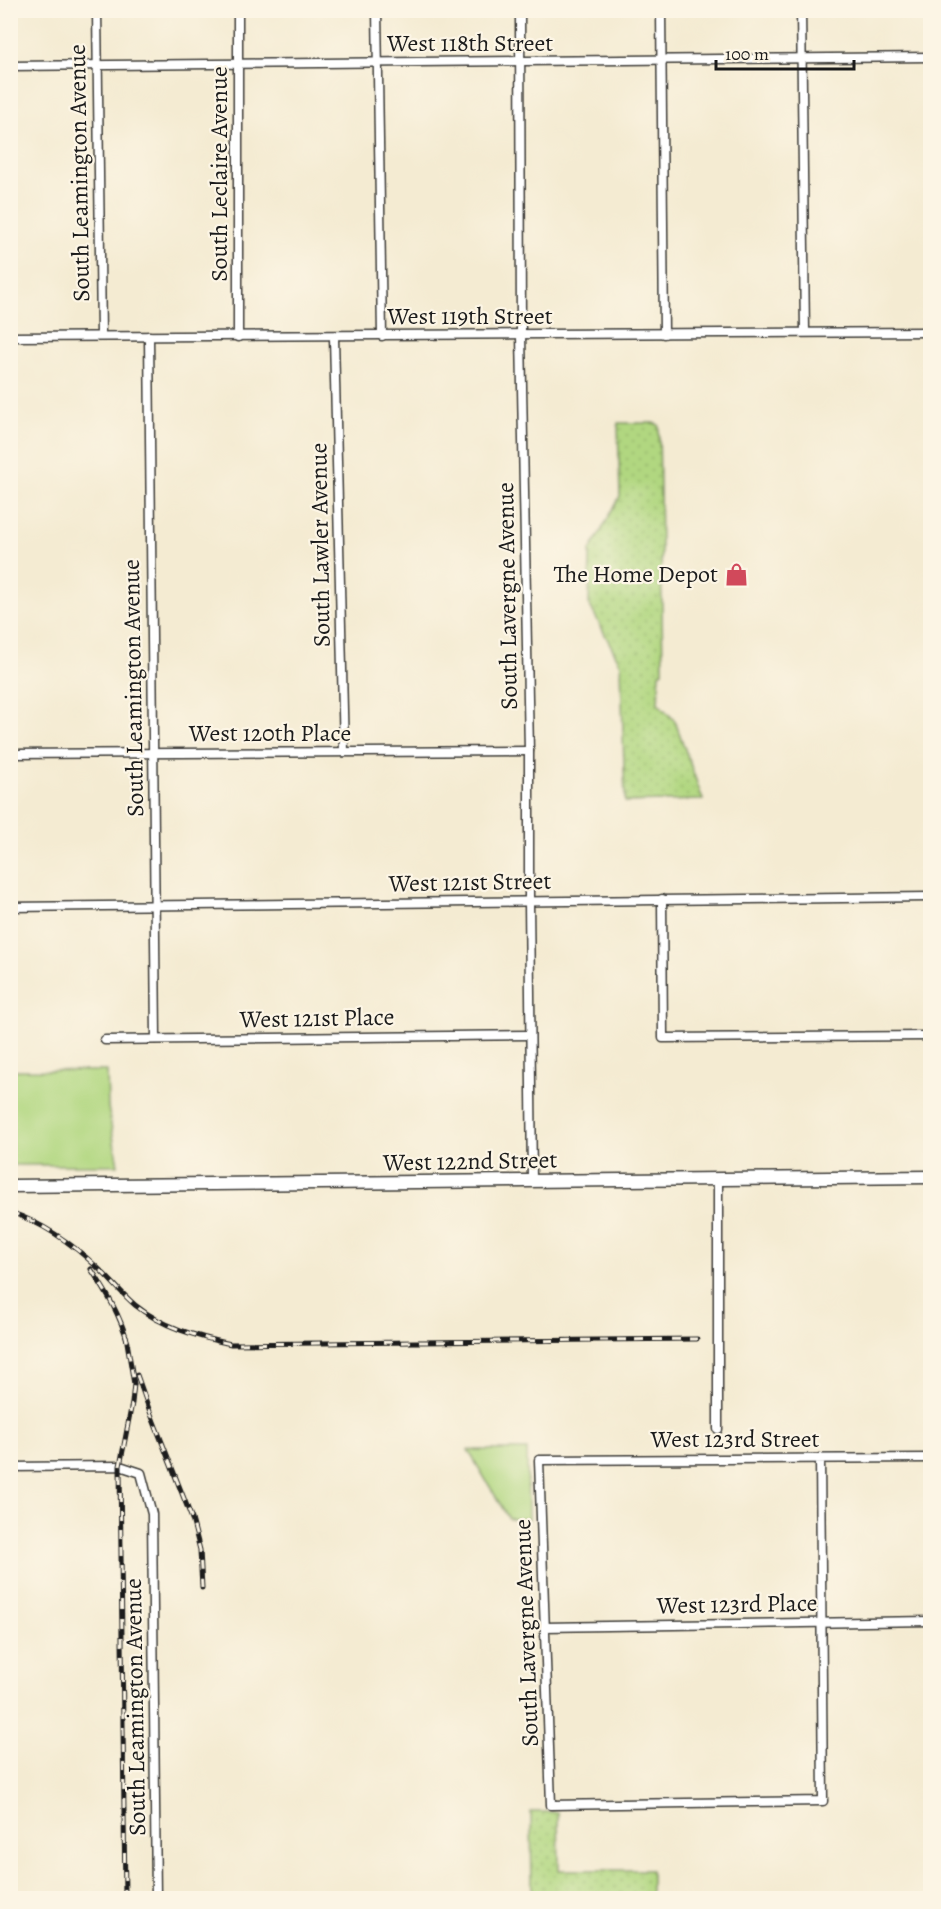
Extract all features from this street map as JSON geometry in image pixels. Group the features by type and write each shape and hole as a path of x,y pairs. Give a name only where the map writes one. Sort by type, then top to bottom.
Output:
{"street":[{"name":"South Leamington Avenue","path":"97,10 101,336"},
{"name":"South Leclaire Avenue","path":"238,10 238,337"},
{"path":"377,10 382,336"},
{"name":"South Lavergne Avenue","path":"520,10 521,336 529,751 532,1181"},
{"path":"661,10 664,334"},
{"path":"801,10 805,332"},
{"name":"West 118th Street","path":"10,66 930,57"},
{"name":"West 119th Street","path":"10,337 930,332"},
{"name":"South Leamington Avenue","path":"149,336 156,1039"},
{"name":"South Lawler Avenue","path":"334,336 344,752"},
{"name":"West 120th Place","path":"10,754 529,751"},
{"name":"West 121st Street","path":"10,907 930,897"},
{"path":"662,899 663,1038 930,1036"},
{"name":"West 121st Place","path":"105,1040 530,1035"},
{"name":"West 122nd Street","path":"10,1186 930,1177"},
{"path":"718,1179 718,1429"},
{"path":"820,1458 821,1622"},
{"name":"West 123rd Street","path":"539,1460 930,1458"},
{"name":"South Lavergne Avenue","path":"539,1460 552,1805 823,1801 821,1622"},
{"name":"South Leamington Avenue","path":"10,1467 120,1466 141,1473 152,1514 156,1899"},
{"name":"West 123rd Place","path":"544,1627 930,1621"}],"green space":[{"path":"618,423 659,425 663,671 660,673 658,703 675,721 703,800 625,802 621,665 589,604 590,551 620,496"},
{"path":"11,1070 107,1071 108,1107 118,1165 11,1165"},
{"path":"468,1450 527,1450 528,1519 509,1519"},
{"path":"531,1812 558,1812 559,1870 651,1870 651,1898 532,1898"}],"railway":[{"path":"10,1212 34,1222 69,1243 130,1301 146,1313 181,1330 231,1344 697,1339"},
{"path":"91,1269 113,1304 128,1343"},
{"path":"125,1898 120,1466 134,1384 126,1336"},
{"path":"137,1375 192,1519 200,1550 202,1588"}],"place":[{"name":"The Home Depot","path":"736,574"}]}
